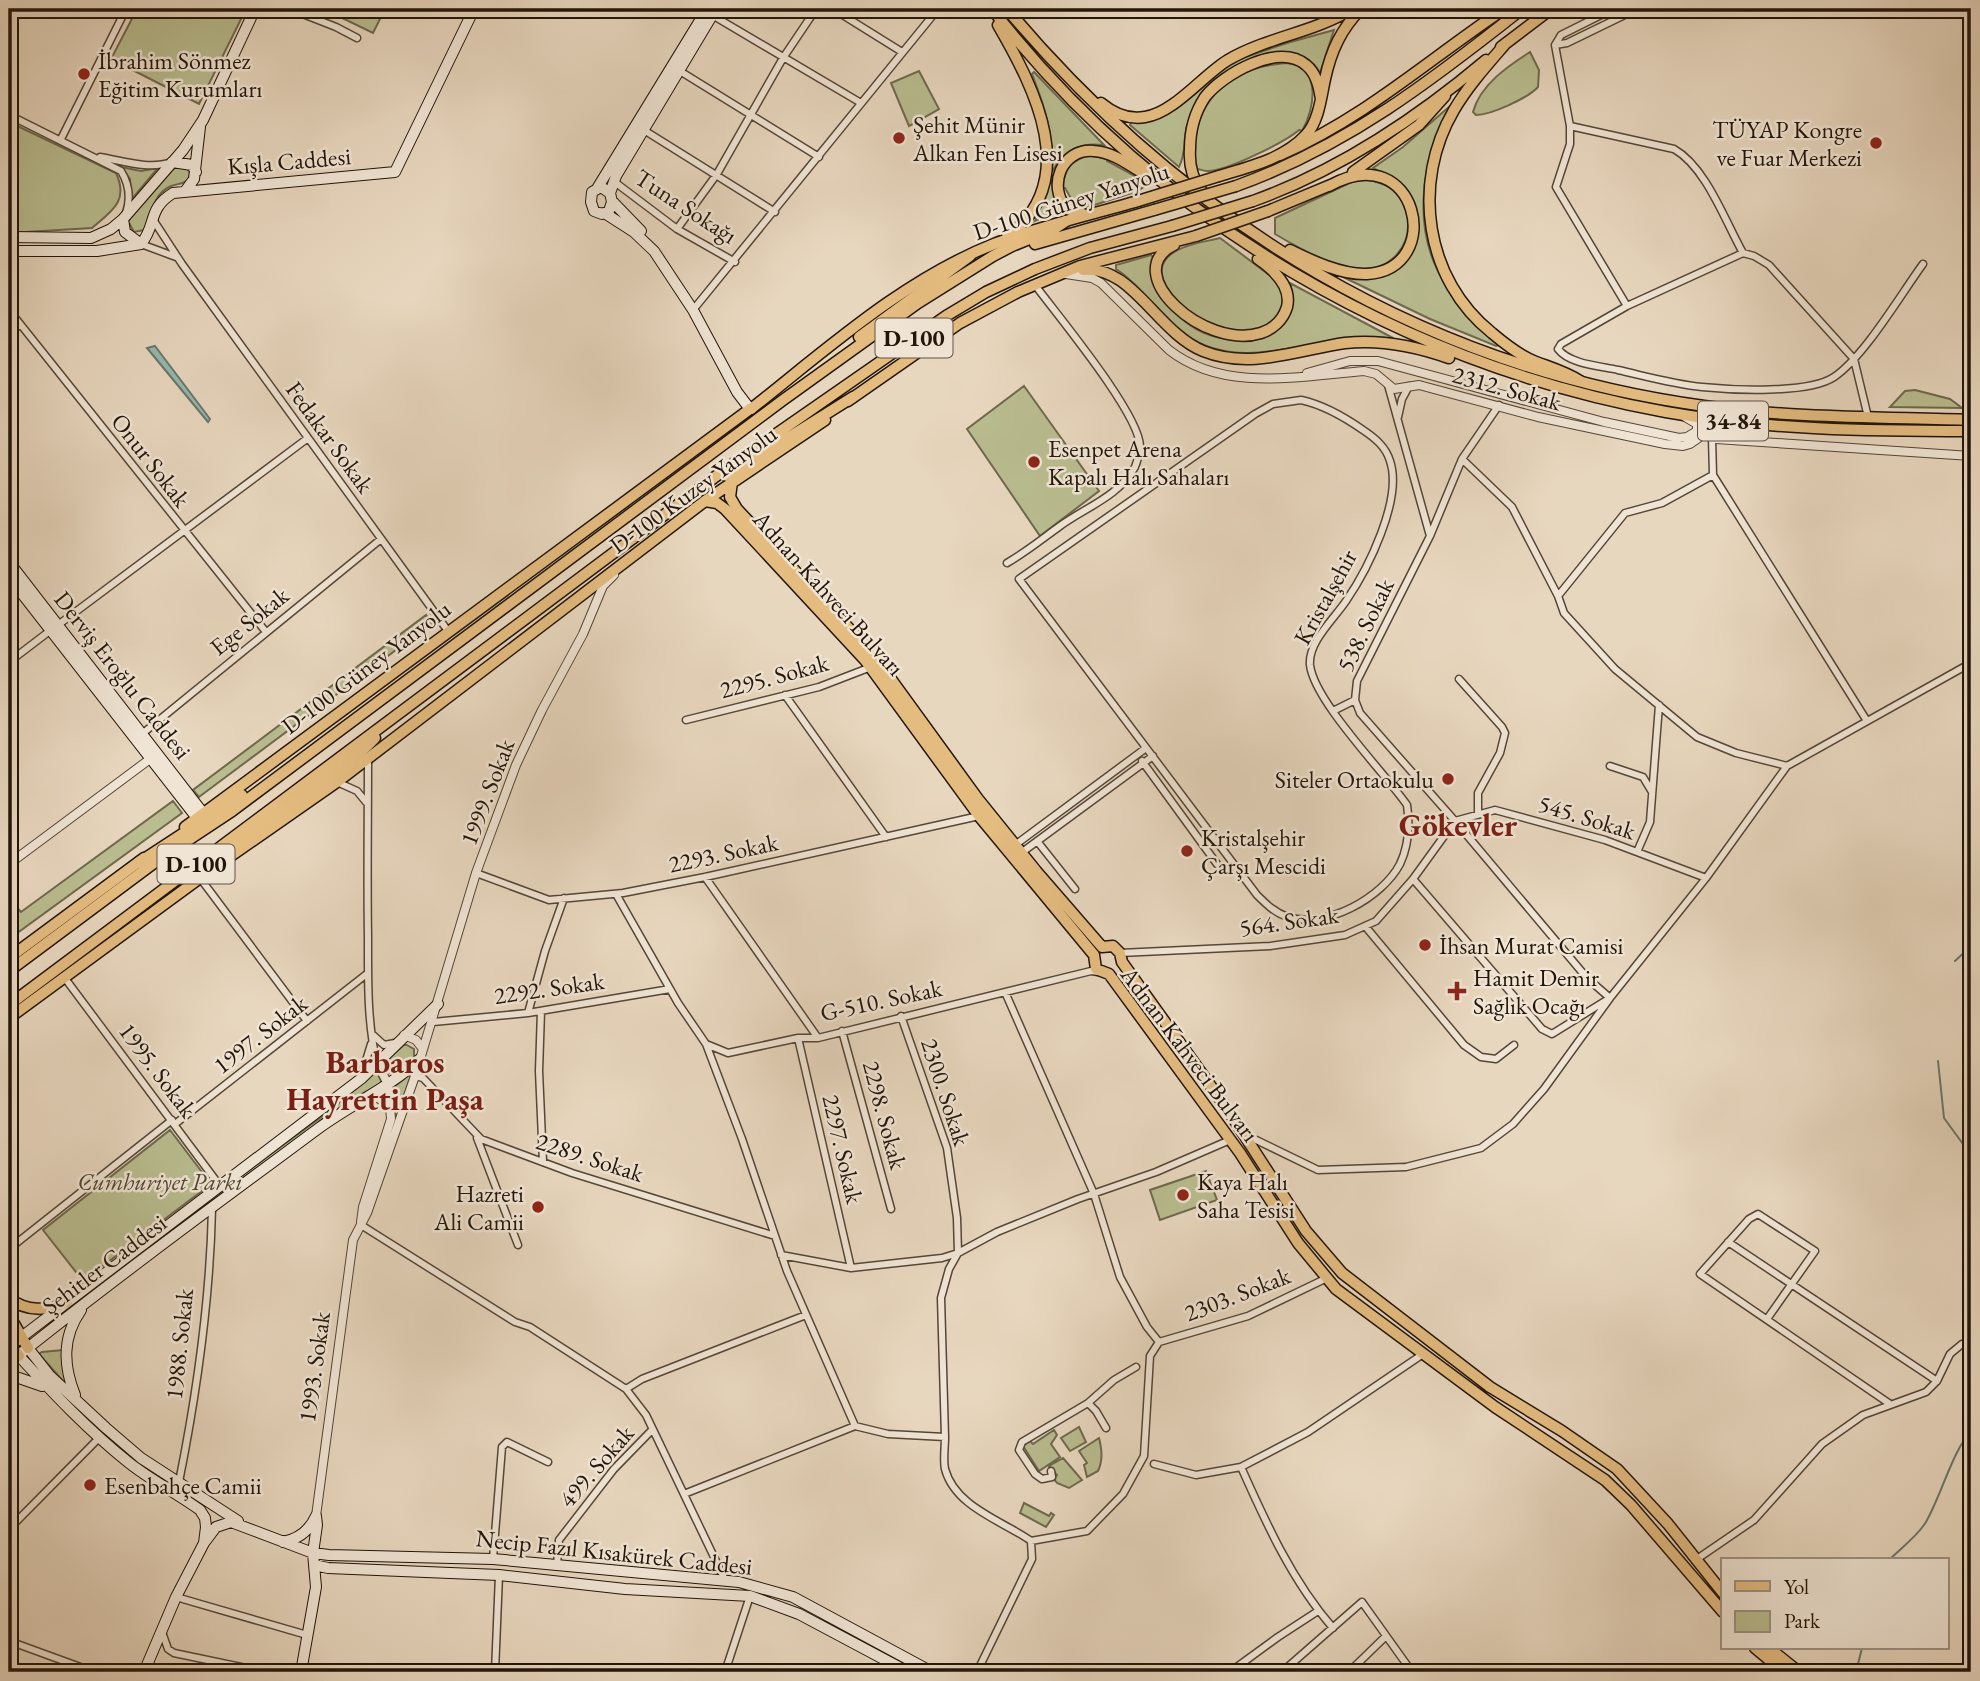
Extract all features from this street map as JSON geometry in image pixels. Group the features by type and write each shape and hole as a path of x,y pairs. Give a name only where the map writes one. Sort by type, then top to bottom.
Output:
{"main road":[{"path":"9,251 97,251 141,244 164,199 173,192 192,186 196,172 198,136 203,120 255,9"},
{"name":"Kışla Caddesi","path":"186,190 395,172 474,9"},
{"path":"991,9 1071,97 1119,144 1165,183"},
{"path":"991,9 1037,102 1045,130 1048,156 1042,188 1028,216 1013,232 995,244"},
{"path":"1007,9 1074,83 1137,145 1214,205"},
{"path":"1074,83 1115,112 1133,118 1146,117 1157,114 1228,60 1264,43 1320,26 1352,9"},
{"path":"1280,155 1306,136 1312,127 1338,38 1362,9"},
{"path":"1280,155 1308,143 1367,109 1504,9"},
{"name":"D-100","path":"9,971 158,860 232,811 933,292 978,266 1051,239 1236,186 1298,161 1365,125 1428,83 1522,9"},
{"name":"D-100","path":"9,1004 682,502 782,429 973,299 1035,269 1076,253 1253,201 1298,184 1346,160 1449,89 1551,9"},
{"path":"696,309 654,251 634,232 606,214 598,214 591,207 591,195 713,13"},
{"path":"606,214 611,206 612,190 713,13"},
{"path":"1506,43 1463,97 1444,130 1433,163 1430,221 1444,273 1475,318 1522,355 1561,370 1580,381"},
{"path":"1214,205 1198,185 1189,155 1199,107 1213,89 1247,65 1282,58 1301,61 1307,65 1317,79 1321,99"},
{"name":"D-100 Kuzey Yanyolu","path":"9,1018 215,867 337,782 705,501 800,438 853,397 960,323 1063,274 1108,258 1196,236 1329,186 1401,140 1433,111 1449,89"},
{"path":"9,237 91,238 111,229 123,219 172,162 203,120"},
{"path":"1097,213 1072,212 1063,205 1059,196 1057,187 1060,169 1067,160 1082,151 1091,150 1111,155 1165,183"},
{"name":"D-100 Güney Yanyolu","path":"9,958 748,406 923,281 995,244 1280,155"},
{"path":"172,162 192,165 196,172"},
{"path":"1259,238 1320,263 1359,274 1380,271 1402,258 1412,240 1415,222 1408,199 1399,188 1384,178 1366,173 1353,175 1329,186"},
{"name":"34-84","path":"1165,183 1280,266 1354,307 1417,337 1501,370 1580,393 1674,413 1731,421 1835,428 1971,431"},
{"path":"598,187 612,190 657,248 696,309 748,406"},
{"name":"34-84","path":"1214,205 1259,238 1324,278 1419,326 1486,352 1580,381 1703,406 1783,413 1971,420"},
{"path":"123,219 125,232 141,244"},
{"path":"978,266 1012,246 1054,229 1066,221"},
{"path":"1196,236 1171,246 1159,257 1156,274 1167,298 1189,319 1206,328 1231,335 1255,335 1279,322 1287,305 1286,288 1279,277 1247,250 1236,235"},
{"path":"835,362 859,336 970,256"},
{"path":"1063,274 1094,269 1114,275 1178,336 1202,351 1234,359 1255,359 1347,343 1391,343 1424,349 1483,368 1501,370"},
{"path":"682,502 853,397"},
{"name":"Adnan Kahveci Bulvarı","path":"732,482 730,497 737,509 875,664 983,813 1098,951"},
{"name":"Adnan Kahveci Bulvarı","path":"705,501 719,504 734,518 875,664"},
{"name":"Derviş Eroğlu Caddesi","path":"9,562 54,628"},
{"name":"Derviş Eroğlu Caddesi","path":"9,577 54,628 200,816"},
{"path":"215,867 363,750 385,724"},
{"path":"138,863 257,786 290,768"},
{"name":"Adnan Kahveci Bulvarı","path":"983,813 1018,849 1098,951"},
{"name":"Adnan Kahveci Bulvarı","path":"1098,951 1113,946 1244,1134 1306,1231 1342,1273 1473,1375 1616,1469 1653,1507 1721,1590"},
{"name":"Adnan Kahveci Bulvarı","path":"1098,951 1094,965 1105,973 1230,1140 1297,1244 1327,1278 1355,1304 1495,1407 1605,1480 1631,1505 1721,1610"},
{"path":"1105,973 1118,970 1121,957"},
{"name":"Şehitler Caddesi","path":"9,1344 360,1079 438,1004"},
{"name":"Şehitler Caddesi","path":"9,1363 321,1126 388,1084 422,1054"},
{"path":"1230,1140 1244,1134"},
{"path":"9,1298 19,1306 27,1308 47,1309 67,1302"},
{"path":"77,1399 68,1378 66,1348 71,1327 86,1302"},
{"path":"9,1315 20,1338 23,1352 49,1390 99,1438 141,1473 200,1510 205,1518 204,1544"},
{"path":"9,1344 23,1352 51,1376 141,1458 247,1528"},
{"path":"9,1380 19,1378 49,1390"},
{"path":"281,1542 299,1536 313,1523 316,1516"},
{"path":"301,1672 316,1587 313,1553 316,1516"},
{"path":"144,1672 176,1597 216,1527 231,1522 313,1553"},
{"name":"Necip Fazıl Kısakürek Caddesi","path":"313,1553 368,1557 493,1559 758,1586 793,1597 932,1672"},
{"path":"493,1559 499,1575"},
{"path":"1687,1568 1697,1559"},
{"name":"Necip Fazıl Kısakürek Caddesi","path":"314,1564 328,1568 499,1575 625,1588 750,1596 799,1614 908,1672"},
{"path":"726,1582 731,1594"},
{"path":"1757,1650 1784,1672"},
{"path":"1772,1650 1799,1672"}],"street":[{"path":"61,139 126,9"},
{"path":"290,9 357,38"},
{"path":"612,190 683,73 713,13 722,9"},
{"path":"677,229 717,174 783,58 816,9"},
{"path":"833,9 902,52"},
{"path":"696,309 938,9"},
{"path":"1613,9 1561,34 1555,46 1570,126 1570,144 1556,187 1627,306"},
{"path":"1555,46 1567,43 1636,9"},
{"path":"713,13 783,58 862,103"},
{"path":"683,73 819,157"},
{"path":"9,115 121,171 125,178 129,202 123,219"},
{"path":"1570,126 1674,149 1684,155 1703,177 1743,253"},
{"path":"647,132 775,212"},
{"path":"94,156 142,165 157,166 172,162"},
{"name":"Tuna Sokağı","path":"612,190 735,262"},
{"name":"Fedakar Sokak","path":"152,218 182,264 449,631"},
{"path":"141,244 171,254 182,264"},
{"path":"1867,417 1854,359 1769,265 1743,253 1627,306 1562,344 1558,349 1563,355 1594,365 1703,387 1774,389 1810,386 1833,378 1854,359 1923,264"},
{"name":"2312. Sokak","path":"1063,274 1092,278 1101,283 1169,350 1195,366 1242,378 1266,379 1364,371 1376,374 1394,389 1419,385 1572,425 1683,446 1713,428 1731,421"},
{"path":"1007,564 1060,526 1107,498 1135,466 1140,446 1128,415 1114,391 1035,285"},
{"name":"Onur Sokak","path":"9,310 266,632"},
{"path":"9,333 20,324"},
{"name":"2312. Sokak","path":"1301,376 1350,361 1373,360 1397,364 1513,399 1679,438 1704,435 1971,456"},
{"path":"1397,364 1390,370 1387,383 1430,536"},
{"path":"1398,419 1402,399 1412,376 1408,368"},
{"name":"Kristalşehir","path":"1287,401 1316,403 1381,444 1392,468 1393,491 1373,551 1349,597 1315,642 1312,653 1310,665 1319,689 1333,711 1407,805 1408,841 1400,863 1392,875 1368,898 1330,916 1288,918 1270,908 1018,579 1255,414 1273,404 1287,401"},
{"name":"538. Sokak","path":"1499,405 1462,459 1430,536 1357,681 1355,700 1360,713 1587,978 1610,998"},
{"path":"1674,413 1697,424 1704,435 1713,475 1867,721"},
{"path":"9,662 308,438"},
{"path":"1462,459 1512,507 1558,596 1564,613 1615,669 1697,737 1736,753 1787,766"},
{"path":"1558,596 1625,513 1662,503 1713,475"},
{"name":"Ege Sokak","path":"139,736 381,539"},
{"name":"1999. Sokak","path":"422,1054 476,873 516,765 541,710 583,634 603,586 624,565"},
{"path":"1244,1134 1318,1170 1406,1167 1481,1147 1513,1124 1544,1089 1610,998 1706,878 1787,766 1971,663"},
{"name":"2295. Sokak","path":"687,720 819,687 875,664"},
{"path":"1459,679 1505,733 1500,753 1478,793 1478,815"},
{"path":"785,695 886,837"},
{"path":"1333,711 1355,700"},
{"path":"1637,852 1650,822 1659,705"},
{"path":"1018,849 1034,831 1146,748"},
{"path":"1137,754 1217,864"},
{"path":"9,864 153,756"},
{"path":"1018,849 1039,840 1153,756"},
{"path":"368,757 368,973 377,1063 388,1084"},
{"path":"1610,766 1643,777 1653,794"},
{"path":"1101,781 1107,790"},
{"path":"337,782 357,791 366,804"},
{"path":"1068,806 1075,814"},
{"name":"545. Sokak","path":"1455,821 1495,810 1605,840 1706,878"},
{"name":"2293. Sokak","path":"476,873 549,900 615,894 705,877 983,813"},
{"name":"564. Sokak","path":"1121,957 1270,946 1345,935 1376,921 1413,879 1455,821"},
{"path":"1034,831 1075,889"},
{"name":"G-510. Sokak","path":"705,877 818,1038 1091,971 1105,973"},
{"path":"201,878 307,1021"},
{"path":"1413,879 1542,1029 1552,1034 1610,998"},
{"path":"615,894 670,989 706,1044 742,1139 781,1255 855,1426"},
{"path":"528,1013 545,951 564,898"},
{"path":"1365,926 1464,1045 1481,1057 1496,1059 1514,1045"},
{"name":"1997. Sokak","path":"9,1249 368,973"},
{"name":"1995. Sokak","path":"64,977 220,1186"},
{"name":"2292. Sokak","path":"433,1022 528,1013 670,989"},
{"path":"958,1253 949,1269 941,1298 945,1468 952,1485 962,1497 1031,1541 1087,1531 1123,1494 1144,1456 1150,1356 1159,1342 1120,1277 1094,1194 1005,992"},
{"path":"541,1011 543,1162"},
{"name":"2300. Sokak","path":"901,1017 947,1148 957,1218 958,1253"},
{"name":"2298. Sokak","path":"842,1031 891,1209"},
{"path":"373,1035 384,1045 400,1039 414,1038 422,1054"},
{"path":"360,1079 373,1035"},
{"path":"706,1044 728,1054 798,1038 818,1038"},
{"name":"2297. Sokak","path":"798,1038 851,1268"},
{"name":"1993. Sokak","path":"316,1516 353,1240 368,1213 422,1054"},
{"name":"2289. Sokak","path":"415,1076 423,1078 477,1136 543,1162 775,1236"},
{"name":"1993. Sokak","path":"361,1225 363,1207 391,1119 388,1084"},
{"path":"363,1099 375,1097 390,1104"},
{"path":"477,1136 518,1245"},
{"path":"781,1255 851,1268 942,1258 958,1253 997,1232 1156,1172 1230,1140"},
{"name":"1988. Sokak","path":"179,1482 196,1395 212,1209"},
{"path":"1767,1320 1815,1251 1758,1214 1749,1219 1700,1274 1767,1320 1890,1404"},
{"path":"361,1225 626,1388 646,1415 726,1582"},
{"path":"1728,1242 1937,1381"},
{"name":"2303. Sokak","path":"1159,1342 1248,1316 1327,1278"},
{"path":"626,1388 642,1379 806,1315"},
{"path":"1697,1559 1755,1520 1822,1444 1863,1415 1926,1392 1937,1381 1950,1354 1962,1344 1971,1342"},
{"path":"1154,1464 1196,1475 1241,1467 1308,1432 1423,1354"},
{"path":"1051,1471 1052,1477 1042,1479 1035,1474 1019,1450 1022,1442 1088,1403 1114,1380 1136,1367"},
{"path":"1088,1403 1106,1428"},
{"path":"684,1494 855,1426 888,1434 945,1437"},
{"name":"499. Sokak","path":"557,1565 559,1540 614,1469 652,1430"},
{"path":"9,1528 99,1438"},
{"path":"493,1559 502,1447 507,1442 548,1462"},
{"path":"1241,1467 1273,1536 1318,1611 1333,1628"},
{"path":"977,1672 1032,1559 1031,1541"},
{"path":"499,1575 495,1669 514,1672"},
{"path":"724,1672 750,1596"},
{"path":"176,1597 307,1635"},
{"path":"1282,1672 1362,1602 1411,1672"},
{"path":"1230,1672 1318,1611"},
{"path":"162,1632 167,1649 174,1653 265,1672"},
{"path":"1349,1672 1386,1636"},
{"path":"9,1641 94,1672"},
{"path":"210,1672 212,1662"}],"green space":[{"path":"137,9 246,9 199,104 111,59"},
{"path":"342,9 384,11 373,33 338,16"},
{"path":"1334,30 1320,73 1305,58 1284,54 1252,60 1231,72 1192,115 1185,134 1179,167 1130,125 1132,121 1137,121 1237,60"},
{"path":"1530,52 1539,70 1538,87 1509,105 1476,115 1473,112 1477,102 1488,85"},
{"path":"1286,63 1306,71 1310,80 1312,100 1302,131 1299,130 1268,149 1227,167 1207,171 1196,169 1198,127 1204,109 1215,94 1228,82 1245,73 1264,66"},
{"path":"919,71 939,109 909,126 891,83"},
{"path":"1034,72 1104,145 1087,145 1073,149 1052,172 1050,133 1032,74"},
{"path":"1450,106 1432,149 1427,171 1424,218 1427,240 1445,283 1463,307 1499,345 1496,346 1430,319 1341,276 1385,275 1405,261 1416,240 1418,227 1414,204 1401,185 1373,168 1403,147"},
{"path":"9,122 116,173 121,191 112,211 92,228 9,233"},
{"path":"1088,155 1107,159 1146,182 1146,185 1138,191 1085,208 1076,207 1063,188 1065,176 1072,164"},
{"path":"121,167 141,171 158,168 131,200 130,179"},
{"path":"175,167 187,168 189,179 163,191 144,230 134,232 128,221"},
{"path":"1366,179 1396,191 1406,208 1406,239 1397,255 1390,261 1373,268 1341,266 1307,252 1275,234 1275,218 1354,181"},
{"path":"1051,180 1059,210 1035,221 1039,212 1037,211"},
{"path":"1220,238 1278,283 1283,302 1281,310 1266,327 1246,332 1223,329 1200,319 1180,304 1166,287 1162,271 1169,256 1186,247"},
{"path":"1151,255 1154,258 1157,280 1173,309 1191,326 1212,335 1247,339 1264,336 1278,329 1288,318 1292,303 1290,283 1393,338 1344,339 1248,353 1210,347 1181,332 1136,285 1116,269 1116,265"},
{"name":"Esenpet Arena Kapalı Halı Sahaları","path":"1024,386 1099,491 1040,536 967,429"},
{"path":"1915,390 1950,399 1962,408 1890,407 1905,391"},
{"path":"426,615 432,623 199,797 193,790"},
{"path":"173,801 182,813 9,939 9,899 21,912"},
{"path":"405,1044 414,1049 414,1057 398,1073 390,1073 385,1068 387,1060"},
{"path":"376,1070 382,1083 349,1101 83,1295 81,1293 335,1107"},
{"path":"412,1072 364,1214 395,1120 393,1088"},
{"name":"Cumhuriyet Parkı","path":"170,1130 211,1184 83,1281 43,1230"},
{"name":"Kaya Halı Saha Tesisi","path":"1206,1171 1217,1200 1160,1220 1150,1190"},
{"path":"63,1350 71,1390 39,1354"},
{"path":"1079,1427 1086,1442 1070,1451 1061,1438"},
{"path":"1054,1430 1057,1435 1051,1444 1060,1457 1039,1471 1023,1446 1030,1441 1033,1444"},
{"path":"1099,1438 1102,1455 1100,1467 1087,1477 1084,1465 1087,1463 1079,1451"},
{"path":"1063,1458 1082,1480 1069,1488 1057,1483 1054,1479 1057,1475 1049,1466"},
{"path":"1024,1503 1049,1516 1051,1513 1054,1515 1046,1527 1020,1513"}],"water":[{"path":"155,346 210,419 208,422 147,348"}],"waterway":[{"path":"1955,961 1971,946"},
{"path":"1938,1061 1944,1118 1971,1155"},
{"path":"1891,1558 1924,1525 1959,1449 1971,1433"},
{"path":"1856,1672 1862,1650"}],"place":[{"name":"İbrahim Sönmez Eğitim Kurumları","path":"84,74"},
{"name":"Şehit Münir Alkan Fen Lisesi","path":"899,138"},
{"name":"TÜYAP Kongre ve Fuar Merkezi","path":"1876,143"},
{"name":"Esenpet Arena Kapalı Halı Sahaları","path":"1034,462"},
{"name":"Siteler Ortaokulu","path":"1448,779"},
{"name":"Kristalşehir Çarşı Mescidi","path":"1187,851"},
{"name":"İhsan Murat Camisi","path":"1425,945"},
{"name":"Hamit Demir Sağlık Ocağı","path":"1457,991"},
{"name":"Kaya Halı Saha Tesisi","path":"1183,1195"},
{"name":"Hazreti Ali Camii","path":"538,1207"},
{"name":"Esenbahçe Camii","path":"90,1485"}],"district":[{"name":"Gökevler","path":"1458,825"},
{"name":"Barbaros Hayrettin Paşa","path":"385,1080"}]}
